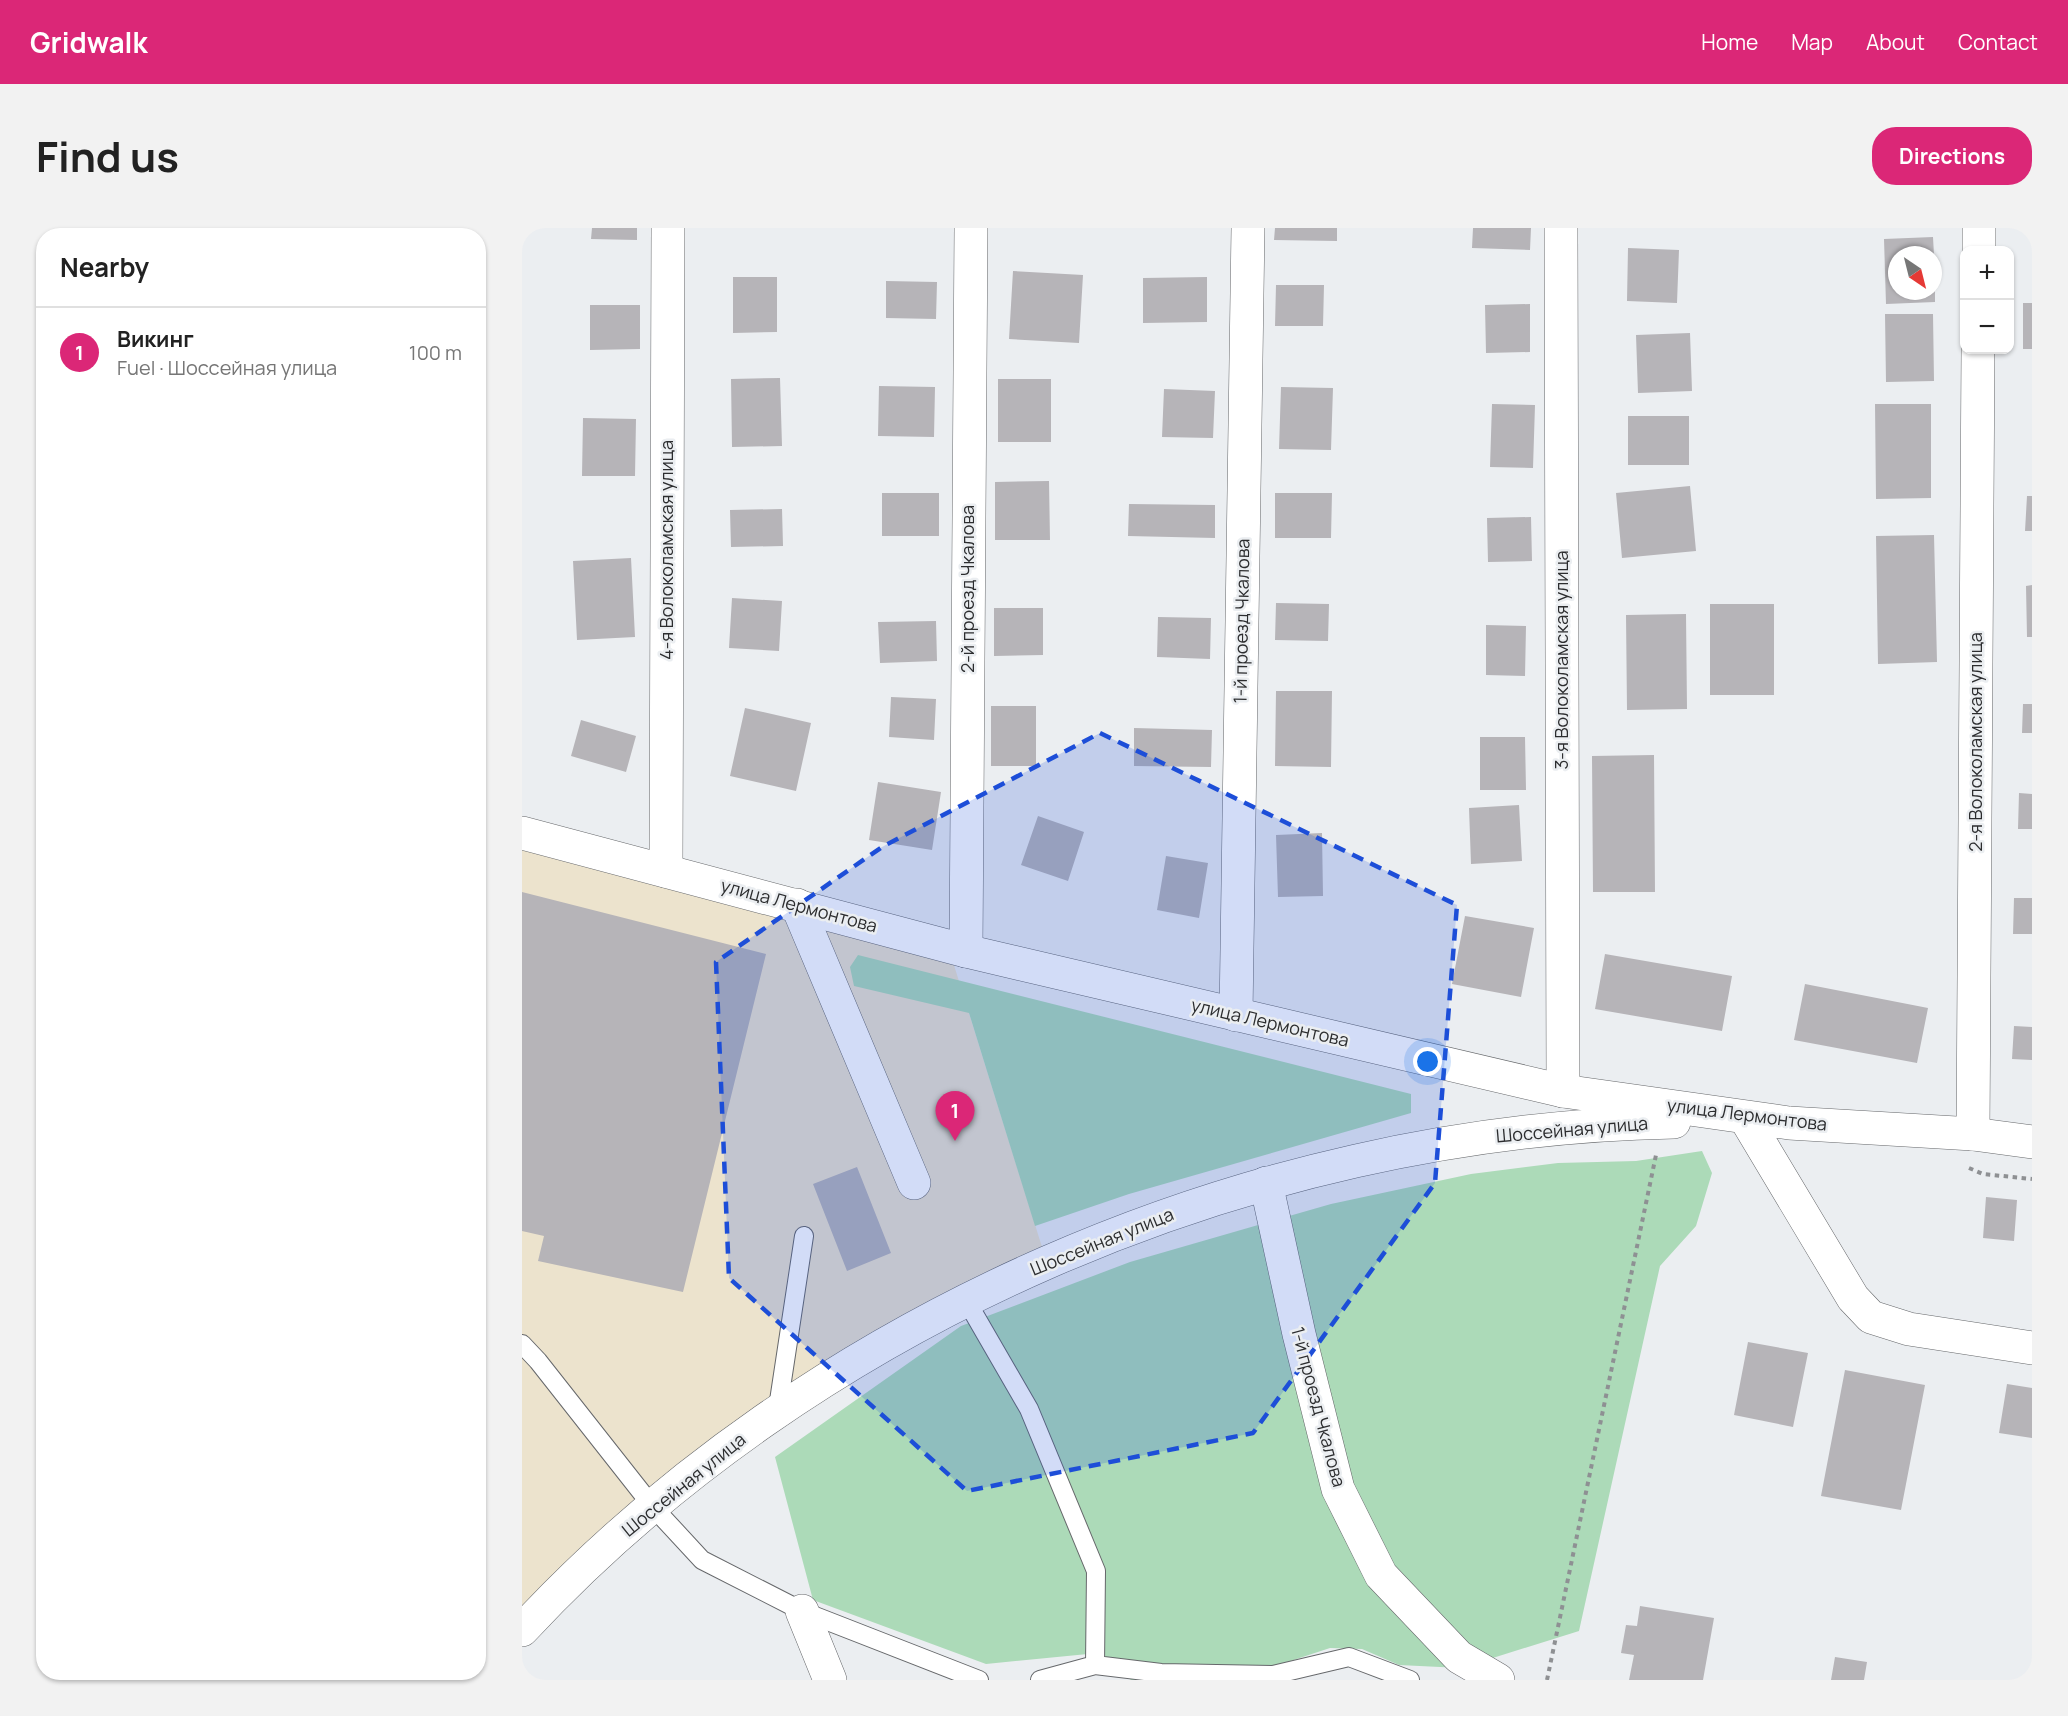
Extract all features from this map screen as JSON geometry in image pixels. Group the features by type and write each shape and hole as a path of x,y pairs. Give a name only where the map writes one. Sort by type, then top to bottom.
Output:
{"street":[{"name":"4-я Волоколамская улица","path":"666,871 668,228"},
{"name":"2-й проезд Чкалова","path":"966,951 971,228"},
{"name":"1-й проезд Чкалова","path":"1236,1015 1248,228"},
{"name":"3-я Волоколамская улица","path":"1561,228 1563,1091"},
{"path":"1979,228 1979,246"},
{"name":"2-я Волоколамская улица","path":"1973,1134 1978,354"},
{"name":"улица Лермонтова","path":"522,833 966,951 1563,1091 1789,1123 1973,1134 2032,1142"},
{"path":"797,905 914,1183"},
{"path":"1747,1121 1853,1298 1871,1317 1909,1329 2032,1348"},
{"name":"Шоссейная улица","path":"522,1630 594,1559 653,1507 777,1414 857,1361 966,1300 1064,1255 1164,1216 1266,1183 1344,1163 1435,1145 1583,1126 1663,1122 1789,1123"},
{"name":"1-й проезд Чкалова","path":"1266,1183 1299,1334 1338,1489 1381,1575 1459,1657 1498,1680"},
{"path":"802,1611 831,1680"}],"lane":[{"path":"777,1414 804,1236"},
{"path":"966,1300 1029,1409 1096,1571 1095,1665"},
{"path":"522,1344 538,1361 653,1507 702,1560 802,1611 979,1680"},
{"path":"1040,1680 1095,1665 1161,1673 1273,1675 1349,1657 1410,1680"}],"path":[{"path":"1547,1680 1663,1122"}],"highlighted area":[{"path":"1100,733 1457,905 1435,1183 1253,1433 967,1491 729,1278 716,962 882,847"}],"shaded area":[{"path":"522,833 948,946 1047,1263 857,1361 522,1630"}],"green space":[{"path":"858,955 1411,1094 1411,1113 1129,1194 1035,1226 969,1013 854,986 850,967"},
{"path":"1702,1151 1712,1173 1696,1226 1660,1266 1579,1631 1461,1668 1399,1665 1362,1649 1330,1648 1263,1670 1266,1680 1131,1680 1098,1653 986,1664 813,1600 775,1457 961,1326 1130,1262 1331,1204 1471,1174 1558,1163 1636,1161"}],"building":[{"path":"592,228 637,228 637,240 591,239"},
{"path":"1275,228 1337,228 1337,241 1274,240"},
{"path":"1473,228 1531,228 1530,250 1472,248"},
{"path":"1933,237 1934,246 1888,246 1888,300 1935,300 1935,302 1886,304 1884,239"},
{"path":"1628,248 1679,250 1677,303 1627,301"},
{"path":"1013,271 1083,275 1079,343 1009,339"},
{"path":"733,277 777,277 777,332 733,333"},
{"path":"1207,277 1207,322 1143,323 1143,278"},
{"path":"886,281 937,282 936,319 886,318"},
{"path":"1276,285 1324,285 1323,326 1275,326"},
{"path":"2023,303 2032,303 2032,349 2023,349"},
{"path":"1530,304 1530,352 1486,353 1485,305"},
{"path":"590,305 640,305 640,349 590,350"},
{"path":"1885,314 1933,314 1934,381 1886,382"},
{"path":"1690,333 1692,391 1638,393 1636,335"},
{"path":"780,378 782,446 732,447 731,379"},
{"path":"998,379 1051,379 1051,442 998,442"},
{"path":"879,386 935,387 934,437 878,436"},
{"path":"1281,387 1333,388 1331,450 1279,449"},
{"path":"1164,389 1215,391 1213,438 1162,437"},
{"path":"1492,404 1535,405 1533,468 1490,467"},
{"path":"1875,404 1931,404 1931,498 1876,499"},
{"path":"1628,416 1689,416 1689,465 1628,465"},
{"path":"583,418 636,419 635,476 582,476"},
{"path":"1049,481 1050,540 995,540 995,482"},
{"path":"1690,486 1696,551 1622,558 1616,493"},
{"path":"882,493 939,493 939,536 882,536"},
{"path":"1275,493 1332,493 1331,538 1275,538"},
{"path":"2027,496 2032,496 2032,531 2025,531"},
{"path":"1129,504 1215,505 1215,538 1128,536"},
{"path":"782,509 783,546 731,547 730,510"},
{"path":"1531,517 1532,561 1488,562 1487,518"},
{"path":"1934,535 1937,662 1878,664 1876,536"},
{"path":"631,558 635,637 577,640 573,561"},
{"path":"2032,585 2032,637 2027,637 2026,586"},
{"path":"732,598 782,601 779,651 729,648"},
{"path":"1276,603 1329,604 1328,641 1275,640"},
{"path":"1710,604 1774,604 1774,695 1710,695"},
{"path":"994,608 1043,608 1043,655 994,656"},
{"path":"1686,614 1687,709 1627,710 1626,615"},
{"path":"1158,617 1211,618 1210,659 1157,657"},
{"path":"936,621 937,661 880,663 878,622"},
{"path":"1486,625 1526,626 1525,676 1486,675"},
{"path":"1276,691 1332,691 1331,767 1275,766"},
{"path":"891,697 936,699 934,740 889,737"},
{"path":"2023,704 2032,704 2032,733 2022,733"},
{"path":"991,706 1036,706 1036,766 991,766"},
{"path":"745,708 811,723 796,791 730,776"},
{"path":"581,720 636,736 626,772 571,756"},
{"path":"1134,728 1212,730 1211,767 1134,766"},
{"path":"1480,737 1525,737 1526,790 1480,790"},
{"path":"1654,755 1655,892 1593,892 1592,756"},
{"path":"878,782 941,792 932,850 869,840"},
{"path":"2019,793 2032,794 2032,829 2018,829"},
{"path":"1519,805 1522,861 1471,864 1469,808"},
{"path":"1038,816 1084,832 1068,881 1021,865"},
{"path":"1322,833 1323,896 1278,897 1276,835"},
{"path":"1166,856 1208,863 1199,918 1157,910"},
{"path":"522,892 766,954 683,1292 538,1261 544,1236 522,1231"},
{"path":"2014,898 2032,898 2032,934 2013,934"},
{"path":"1465,916 1534,928 1521,997 1452,984"},
{"path":"1605,954 1732,976 1722,1031 1595,1009"},
{"path":"1805,984 1928,1008 1917,1063 1794,1040"},
{"path":"2014,1026 2032,1027 2032,1060 2012,1059"},
{"path":"857,1167 891,1253 847,1271 813,1184"},
{"path":"1986,1197 2017,1200 2014,1241 1983,1238"},
{"path":"1748,1342 1808,1353 1793,1427 1734,1415"},
{"path":"1845,1370 1925,1385 1901,1510 1821,1496"},
{"path":"2007,1384 2032,1388 2032,1438 1999,1433"},
{"path":"1640,1606 1714,1618 1703,1680 1629,1680 1634,1655 1621,1653 1626,1625 1637,1626"},
{"path":"1835,1657 1867,1662 1864,1680 1831,1680"}],"place":[{"name":"Викинг","path":"955,1141"}]}
